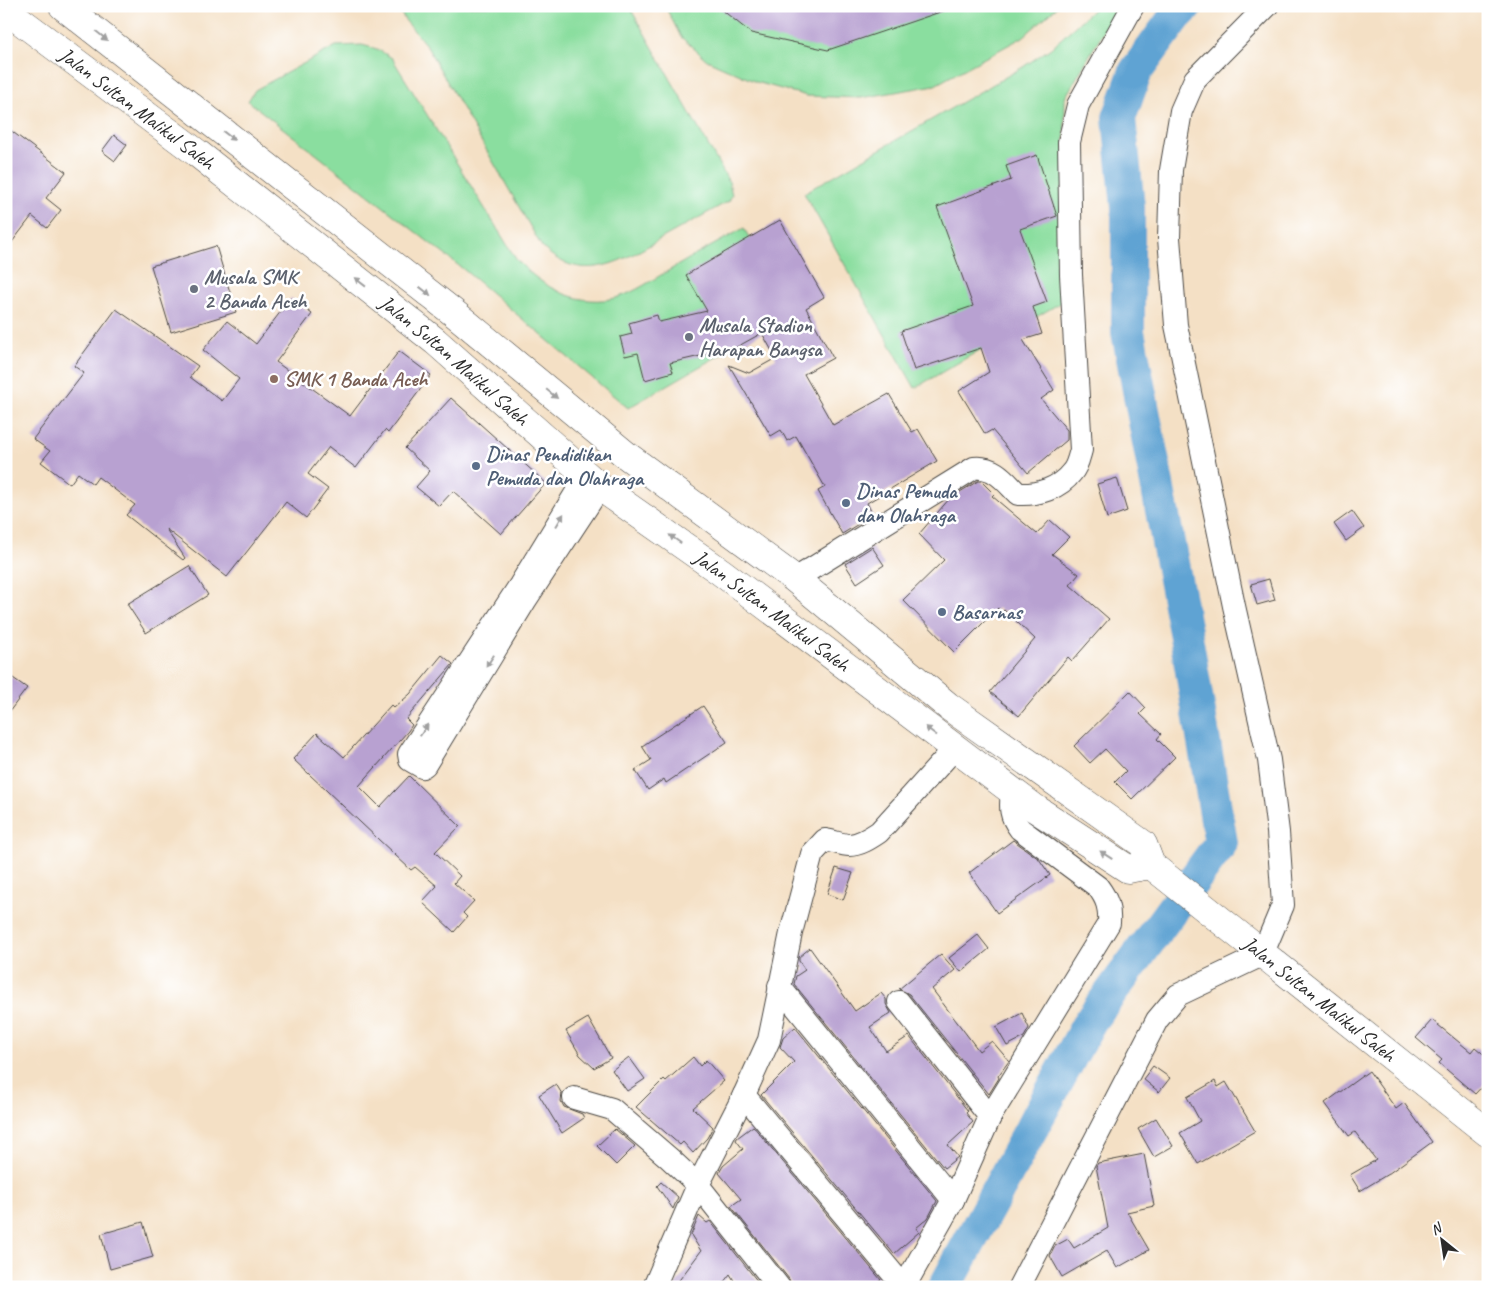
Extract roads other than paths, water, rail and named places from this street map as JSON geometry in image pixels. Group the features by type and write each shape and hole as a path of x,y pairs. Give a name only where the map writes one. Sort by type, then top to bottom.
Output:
{"main road":[{"name":"Jalan Sultan Malikul Saleh","path":"63,6 454,313 626,455 794,579 948,706 1143,844 1156,869 1488,1133"},
{"name":"Jalan Sultan Malikul Saleh","path":"6,10 182,142 435,341 594,481 721,572 1012,792 1128,869 1156,869"},
{"path":"435,341 454,313"},
{"path":"721,572 744,541"}],"street":[{"path":"794,579 974,468 984,467 994,470 1018,494 1036,495 1059,484 1074,472 1081,450 1071,275 1069,142 1078,105 1133,6"},
{"path":"1019,1287 1157,1020 1178,995 1262,955 1283,905 1278,832 1269,760 1234,606 1176,325 1169,238 1171,170 1182,111 1195,79 1267,6"},
{"path":"594,481 525,601 424,765 422,767 410,760 409,754 515,592 594,481"},
{"path":"654,1287 698,1185 744,1095 769,1040 779,986 812,854 825,840 848,845 863,842 879,832 954,749"},
{"path":"744,1095 904,1287 953,1200 990,1117 1109,923 1110,910 1105,897 1098,887 1020,829 1013,819 1010,810 1012,792"},
{"path":"779,986 953,1200"},
{"path":"899,1002 990,1117"},
{"path":"574,1098 612,1109 698,1185 779,1287"}],"waterway":[{"path":"945,1287 1090,1021 1221,843 1187,642 1128,332 1128,207 1119,118 1136,71 1176,16 1186,6"}],"place":[{"name":"Musala SMK 2 Banda Aceh","path":"194,289"},
{"name":"Musala Stadion Harapan Bangsa","path":"689,337"},
{"name":"SMK 1 Banda Aceh","path":"274,379"},
{"name":"Dinas Pendidikan Pemuda dan Olahraga","path":"476,466"},
{"name":"Dinas Pemuda dan Olahraga","path":"846,503"},
{"name":"Basarnas","path":"942,612"}]}
